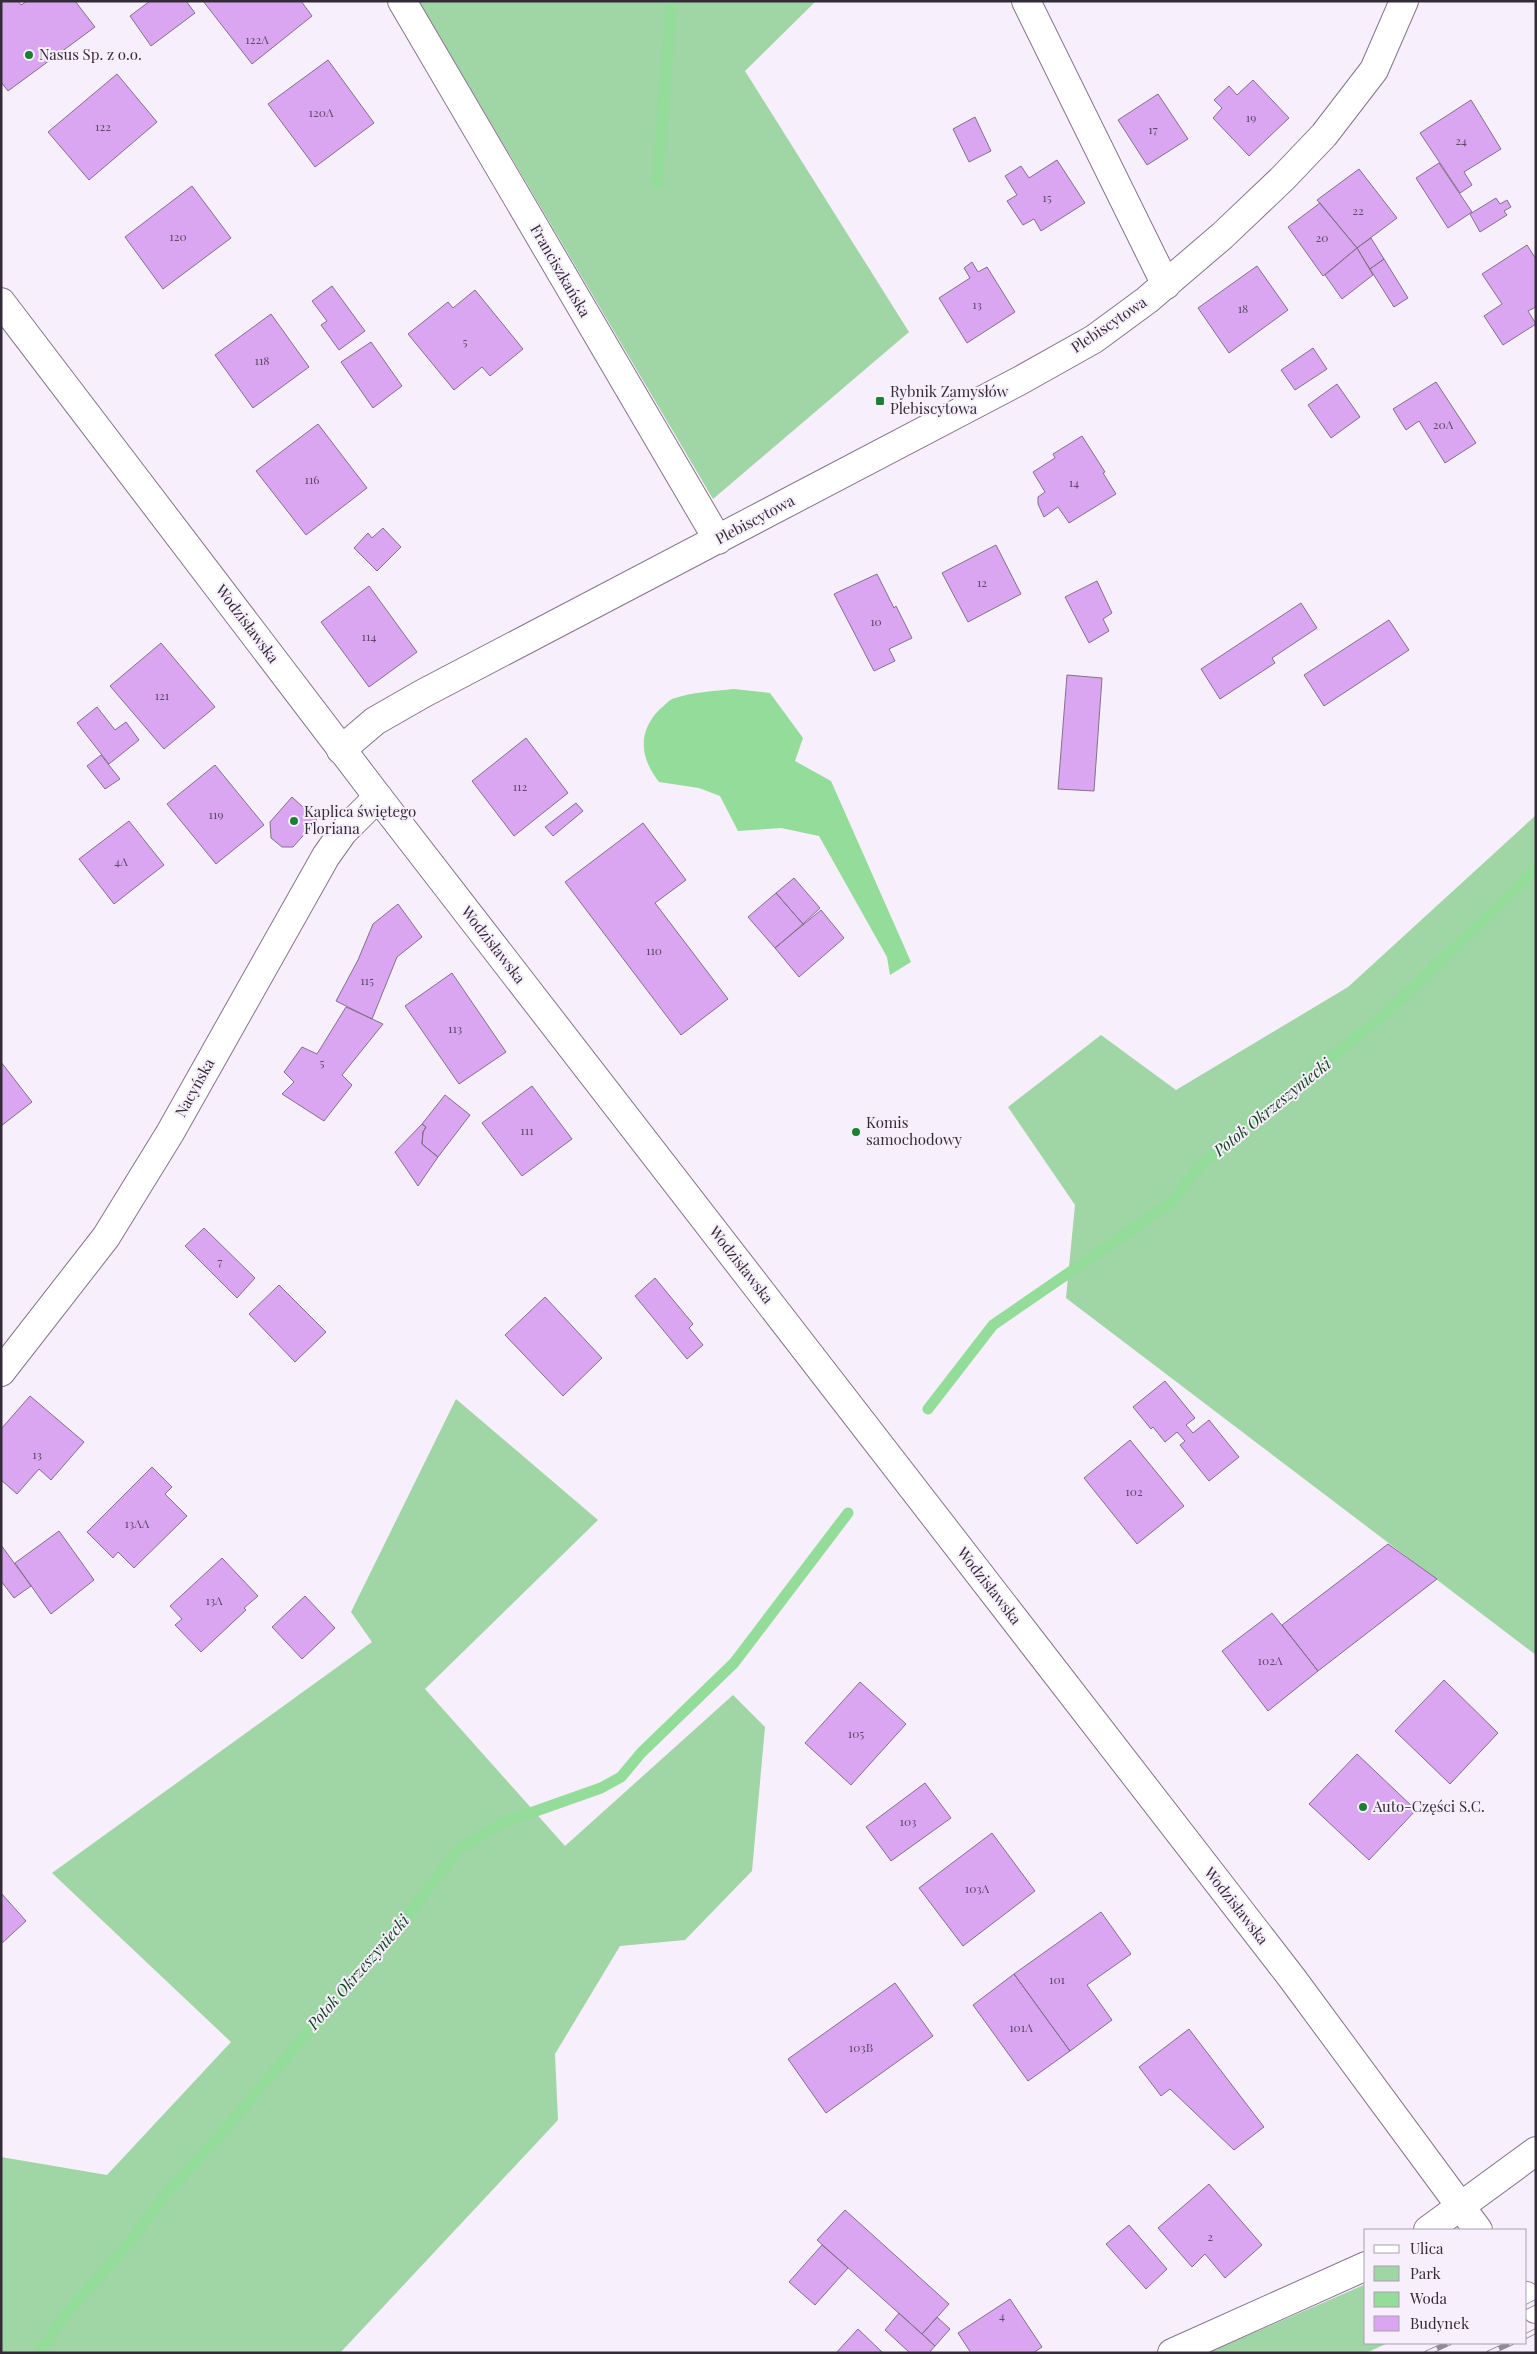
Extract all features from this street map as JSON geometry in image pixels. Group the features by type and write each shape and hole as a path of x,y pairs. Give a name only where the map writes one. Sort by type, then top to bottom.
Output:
{"street":[{"name":"Franciszkańska","path":"402,1 718,540"},
{"path":"1026,1 1166,285"},
{"name":"Plebiscytowa","path":"341,750 375,721 424,693 1021,380 1094,339 1166,285 1250,210 1324,135 1374,70 1404,1"},
{"name":"Wodzisławska","path":"1,302 341,750 1292,1978 1477,2229"},
{"name":"Nacyńska","path":"1,1372 106,1237 170,1133 326,856 343,832 378,797"},
{"path":"1429,2229 1536,2151"},
{"path":"1172,2353 1364,2267"},
{"path":"1527,2297 1536,2309"}],"green space":[{"path":"419,1 816,1 745,71 909,332 713,499"},
{"path":"1536,815 1536,1655 1066,1298 1075,1205 1008,1107 1101,1035 1176,1090 1348,987"},
{"path":"456,1399 598,1520 425,1689 565,1846 733,1695 765,1727 752,1871 685,1940 620,1946 555,2054 558,2120 340,2353 1,2353 1,2157 107,2175 231,2042 52,1873 372,1642 351,1612"},
{"path":"1364,2285 1364,2344 1386,2344 1366,2353 1207,2353"}],"water":[{"path":"734,689 770,693 803,738 795,761 831,781 911,962 890,975 887,957 819,836 781,828 738,831 720,796 699,788 659,782 648,764 644,745 645,736 647,727 660,709 671,700 687,695"}],"building":[{"name":"Nasus Sp. z o.o.","path":"1,1 18,1 21,5 27,1 75,1 95,27 8,91 1,82"},
{"path":"150,1 186,1 195,13 151,46 130,16"},
{"path":"203,1 301,1 312,16 252,64"},
{"path":"328,60 374,123 315,167 268,104"},
{"path":"117,74 157,122 89,180 48,132"},
{"path":"1253,80 1289,118 1249,156 1213,118 1222,108 1214,100 1229,86 1237,95"},
{"path":"1158,94 1188,139 1147,165 1118,120"},
{"path":"1471,100 1501,149 1464,172 1472,185 1460,193 1420,133"},
{"path":"975,117 991,151 969,162 953,129"},
{"path":"1057,160 1085,203 1041,231 1034,219 1023,225 1007,201 1017,195 1005,176 1021,166 1029,178"},
{"path":"1439,163 1472,212 1448,228 1416,178"},
{"path":"1359,169 1397,218 1357,248 1317,200"},
{"path":"192,186 231,238 163,289 125,237"},
{"path":"1496,198 1500,204 1507,200 1511,207 1504,211 1507,215 1480,232 1470,214"},
{"path":"1320,203 1357,248 1323,276 1288,227"},
{"path":"1371,238 1384,259 1370,269 1357,248"},
{"path":"1527,245 1536,259 1536,307 1528,311 1536,324 1503,345 1484,316 1502,304 1482,274"},
{"path":"1357,248 1373,275 1342,299 1325,275"},
{"path":"1384,259 1408,298 1394,307 1370,269"},
{"path":"972,262 978,272 987,267 1015,312 967,343 939,298 970,278 964,268"},
{"path":"1257,266 1288,310 1229,353 1198,308"},
{"path":"332,286 365,331 339,350 321,325 327,321 312,301"},
{"path":"475,290 523,349 490,376 482,367 454,390 408,334 448,302 453,308"},
{"path":"271,314 309,367 253,408 215,355"},
{"path":"371,342 402,386 373,408 341,362"},
{"path":"1313,348 1327,369 1295,390 1281,370"},
{"path":"1436,382 1476,443 1445,463 1419,421 1406,430 1393,409"},
{"path":"1337,384 1360,417 1331,438 1308,405"},
{"path":"318,424 367,488 306,535 256,471"},
{"path":"1082,436 1105,472 1103,473 1116,494 1069,523 1058,507 1044,517 1038,504 1038,497 1045,492 1033,472 1055,458 1053,454"},
{"path":"383,528 401,547 377,571 354,548 368,533 372,538"},
{"path":"996,545 1021,594 968,622 942,573"},
{"path":"877,574 912,638 889,649 895,661 874,671 834,594"},
{"path":"1097,581 1112,613 1103,619 1109,631 1089,643 1065,597"},
{"path":"369,586 417,652 369,687 321,622"},
{"path":"1301,603 1317,628 1272,658 1275,663 1220,699 1201,669"},
{"path":"1389,620 1409,650 1324,706 1304,675"},
{"path":"161,643 215,707 164,749 110,686"},
{"path":"1067,675 1102,678 1094,791 1058,789"},
{"path":"97,707 115,730 126,722 139,740 109,764 77,723"},
{"path":"526,738 568,793 514,836 472,781"},
{"path":"101,755 120,779 105,789 87,766"},
{"path":"215,765 264,825 216,864 167,804"},
{"name":"Kaplica świętego Floriana","path":"292,797 317,820 293,847 282,847 271,838 270,822"},
{"path":"576,803 583,811 553,836 545,827"},
{"path":"129,821 164,865 114,904 79,859"},
{"path":"643,823 686,880 655,903 728,999 681,1035 565,882"},
{"path":"794,878 820,908 803,924 776,893"},
{"path":"776,893 803,924 775,948 748,917"},
{"path":"398,904 422,937 397,957 372,1019 336,1001 358,960 373,924"},
{"path":"821,910 844,938 799,977 775,948"},
{"path":"452,973 506,1052 459,1084 405,1006"},
{"path":"346,1007 383,1024 342,1075 352,1085 324,1121 282,1094 294,1082 284,1072 302,1047 317,1054"},
{"path":"1,1062 32,1102 1,1126"},
{"path":"532,1086 572,1139 522,1176 482,1123"},
{"path":"445,1095 470,1115 438,1157 422,1144 423,1132 426,1127 422,1124"},
{"path":"422,1124 426,1127 423,1132 422,1144 438,1157 418,1186 395,1152"},
{"path":"204,1228 255,1278 237,1298 185,1246"},
{"path":"655,1278 693,1324 689,1328 703,1345 687,1359 635,1296"},
{"path":"279,1285 326,1332 295,1362 249,1314"},
{"path":"545,1297 602,1358 563,1396 505,1335"},
{"path":"1165,1381 1195,1418 1186,1425 1193,1433 1209,1420 1239,1457 1209,1481 1180,1445 1185,1441 1177,1432 1165,1442 1153,1427 1151,1429 1133,1407"},
{"path":"30,1396 84,1442 51,1480 39,1469 17,1494 1,1480 1,1429"},
{"path":"1130,1440 1184,1506 1137,1544 1084,1478"},
{"path":"152,1467 172,1487 165,1494 187,1516 134,1568 118,1552 113,1558 87,1532"},
{"path":"59,1531 94,1580 51,1614 15,1563"},
{"path":"1388,1544 1437,1579 1318,1671 1282,1625"},
{"path":"1,1545 31,1586 14,1598 1,1581"},
{"path":"222,1558 258,1596 244,1608 246,1610 201,1652 175,1625 182,1619 170,1606"},
{"path":"305,1596 335,1628 302,1659 272,1627"},
{"path":"1272,1613 1318,1671 1268,1711 1222,1651"},
{"path":"1444,1680 1498,1733 1450,1784 1395,1731"},
{"path":"860,1682 906,1724 851,1785 805,1743"},
{"name":"Auto-Części S.C.","path":"1357,1754 1416,1810 1369,1860 1309,1804"},
{"path":"925,1783 951,1818 891,1861 866,1827"},
{"path":"992,1833 1035,1891 963,1946 919,1888"},
{"path":"1,1893 26,1921 1,1944"},
{"path":"1101,1912 1131,1954 1087,1985 1112,2020 1070,2051 1014,1974"},
{"path":"1014,1974 1070,2051 1028,2081 973,2005"},
{"path":"895,1983 933,2036 826,2113 788,2059"},
{"path":"1189,2029 1264,2127 1234,2150 1170,2089 1161,2096 1139,2067"},
{"path":"1209,2184 1262,2245 1225,2278 1205,2254 1192,2267 1158,2228"},
{"path":"845,2210 949,2304 922,2334 817,2240"},
{"path":"1129,2225 1167,2269 1146,2289 1106,2244"},
{"path":"822,2245 848,2268 815,2305 789,2282"},
{"path":"1010,2299 1042,2347 1033,2353 971,2353 958,2333"},
{"path":"899,2313 935,2346 929,2353 910,2353 885,2330"},
{"path":"937,2317 950,2329 935,2346 922,2334"},
{"path":"858,2329 883,2353 836,2353"}],"waterway":[{"path":"657,183 672,1"},
{"name":"Potok Okrzeszyniecki","path":"928,1409 993,1325 1172,1202 1200,1166 1391,1009 1536,869"},
{"name":"Potok Okrzeszyniecki","path":"39,2353 65,2315 130,2242 165,2195 213,2143 403,1921 458,1850 502,1823 601,1788 621,1777 641,1753 734,1663 848,1513"}],"railway":[{"path":"1527,2306 1536,2302"},
{"path":"1527,2336 1536,2331"},
{"path":"1427,2353 1447,2344"},
{"path":"1489,2353 1509,2344"}],"place":[{"name":"Nasus Sp. z o.o.","path":"29,55"},
{"name":"Rybnik Zamysłów Plebiscytowa","path":"880,401"},
{"name":"Kaplica świętego Floriana","path":"294,821"},
{"name":"Komis samochodowy","path":"856,1132"},
{"name":"Auto-Części S.C.","path":"1363,1807"}]}
